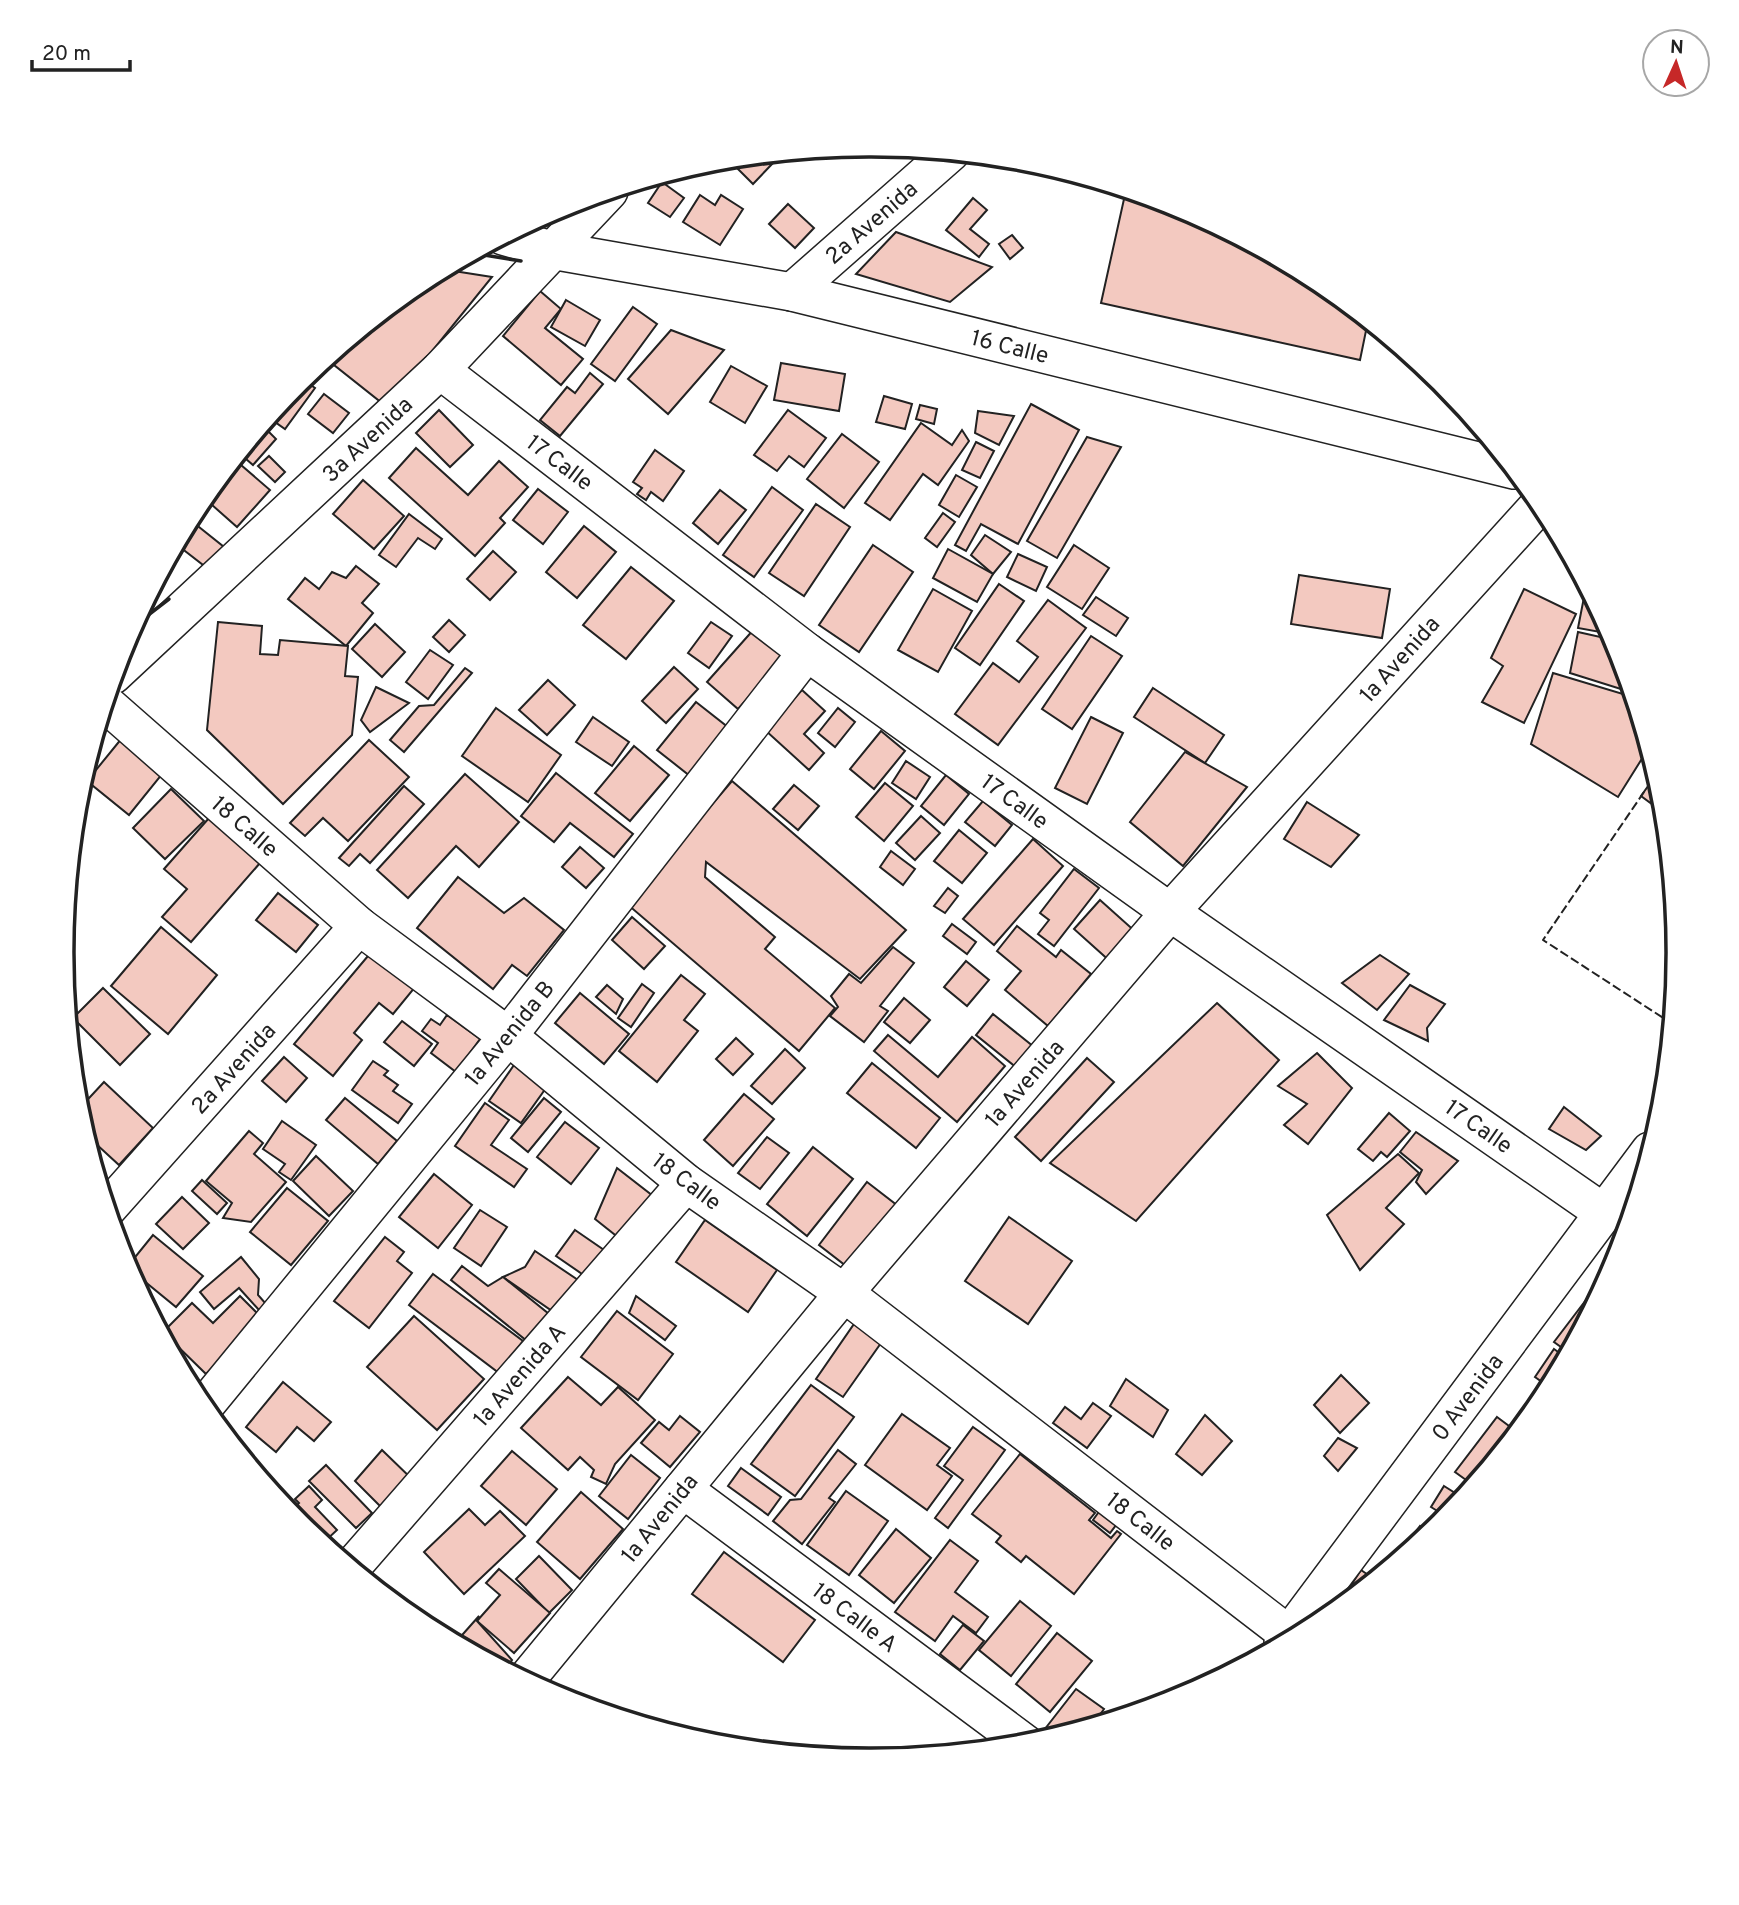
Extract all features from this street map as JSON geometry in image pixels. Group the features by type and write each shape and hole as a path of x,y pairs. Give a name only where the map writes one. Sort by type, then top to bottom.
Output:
{"street":[{"name":"2a Avenida","path":"792,292 942,160"},
{"name":"3a Avenida","path":"130,659 440,370 594,206"},
{"name":"16 Calle","path":"516,240 551,250 792,292 1500,466"},
{"name":"17 Calle","path":"440,370 807,652 1170,912 1604,1213"},
{"name":"1a Avenida","path":"532,1673 844,1293 1170,912 1533,512"},
{"name":"1a Avenida B","path":"211,1399 508,1036 807,652"},
{"name":"18 Calle","path":"112,709 359,926 508,1036 686,1183 844,1293 1280,1634"},
{"name":"2a Avenida","path":"114,1201 359,926"},
{"name":"0 Avenida","path":"1298,1623 1634,1173"},
{"name":"1a Avenida A","path":"357,1561 686,1183"},
{"name":"18 Calle A","path":"683,1489 1014,1735"}],"building":[{"path":"773,163 753,184 737,168"},
{"path":"664,184 684,198 670,217 648,203 660,185"},
{"path":"700,195 715,205 721,195 743,209 720,245 683,222"},
{"path":"973,198 987,210 970,229 989,244 979,257 946,230"},
{"path":"1124,199 1174,217 1268,263 1366,331 1360,360 1101,303"},
{"path":"788,204 814,228 795,248 769,224"},
{"path":"896,232 992,267 950,302 856,274"},
{"path":"1012,235 1023,248 1010,259 999,244"},
{"path":"458,272 492,277 387,407 334,365 385,321"},
{"path":"540,291 561,309 545,328 583,359 561,385 503,336"},
{"path":"566,300 600,320 585,346 551,327"},
{"path":"633,307 657,324 615,381 591,364"},
{"path":"671,330 724,350 668,414 628,379"},
{"path":"781,363 845,374 839,411 774,400"},
{"path":"731,366 767,386 745,423 710,402"},
{"path":"590,373 603,384 560,436 540,420 567,387 575,393"},
{"path":"312,386 315,388 285,429 276,423"},
{"path":"324,394 349,413 333,433 308,414"},
{"path":"884,396 912,404 905,429 876,422"},
{"path":"1031,404 1079,430 1018,544 981,524 966,551 955,545"},
{"path":"920,405 937,409 934,424 916,419"},
{"path":"439,410 473,445 450,467 416,433"},
{"path":"788,410 826,438 804,467 789,456 777,471 754,455"},
{"path":"978,411 1014,416 999,445 975,433"},
{"path":"921,423 952,445 962,430 969,441 938,485 923,474 890,520 865,503"},
{"path":"268,431 276,439 253,465 246,459"},
{"path":"842,434 879,462 844,508 807,479"},
{"path":"1087,437 1121,447 1057,558 1027,541"},
{"path":"976,442 994,451 980,478 962,470"},
{"path":"416,448 468,495 499,461 528,487 500,518 505,523 475,556 389,478"},
{"path":"655,450 684,471 663,501 651,492 646,500 637,494 642,488 633,482"},
{"path":"269,456 285,472 275,482 258,466"},
{"path":"241,465 270,490 237,527 212,505"},
{"path":"956,475 977,487 959,517 939,505"},
{"path":"363,480 404,516 374,549 333,514"},
{"path":"772,487 803,510 754,577 723,555"},
{"path":"538,489 568,512 543,544 513,520"},
{"path":"720,490 746,510 718,544 693,523"},
{"path":"816,504 850,527 804,596 769,573"},
{"path":"943,513 955,522 937,547 925,538"},
{"path":"409,514 442,539 435,549 418,538 396,567 379,555"},
{"path":"198,526 224,547 207,568 183,549"},
{"path":"584,526 616,552 577,598 546,572"},
{"path":"985,535 1011,552 993,574 971,555"},
{"path":"873,545 913,572 859,652 819,625"},
{"path":"1074,545 1109,568 1082,609 1047,587"},
{"path":"948,549 993,574 977,602 933,578"},
{"path":"493,551 516,572 490,600 467,579"},
{"path":"1018,554 1047,567 1036,591 1007,577"},
{"path":"356,566 379,584 362,603 373,613 346,646 288,599 305,578 319,589 332,572 346,578"},
{"path":"631,567 674,601 626,659 583,625"},
{"path":"1299,575 1390,589 1382,638 1291,624"},
{"path":"999,584 1024,601 980,665 955,648"},
{"path":"933,589 972,611 938,672 898,650"},
{"path":"1524,589 1576,614 1524,723 1482,702 1503,666 1491,658"},
{"path":"1096,597 1128,618 1116,636 1083,615"},
{"path":"1048,600 1086,628 998,745 955,714 993,663 1019,682 1038,657 1017,641"},
{"path":"1583,601 1597,632 1578,628"},
{"path":"449,620 465,635 449,652 433,637"},
{"path":"218,622 262,626 260,654 278,655 280,640 348,646 345,676 358,677 352,735 283,804 207,730"},
{"path":"711,622 732,636 709,668 688,653"},
{"path":"375,624 405,652 382,677 352,649"},
{"path":"755,628 786,655 738,709 707,682"},
{"path":"1578,632 1600,637 1620,689 1570,673"},
{"path":"1091,636 1122,656 1072,729 1042,709"},
{"path":"430,650 453,665 428,699 406,682"},
{"path":"674,667 698,689 666,723 642,701"},
{"path":"465,668 472,673 404,752 390,740 419,706 434,705"},
{"path":"1553,673 1622,694 1641,760 1618,797 1531,744"},
{"path":"548,680 575,705 547,735 519,710"},
{"path":"376,687 409,703 370,732 361,720"},
{"path":"1153,688 1224,735 1205,763 1134,717"},
{"path":"802,690 825,711 804,734 824,753 809,770 765,730"},
{"path":"696,702 729,728 690,776 657,750"},
{"path":"496,708 561,755 528,802 462,756"},
{"path":"838,708 855,722 835,747 818,733"},
{"path":"593,717 629,742 612,766 576,742"},
{"path":"1091,717 1123,733 1087,804 1055,788"},
{"path":"881,731 905,751 874,789 850,769"},
{"path":"122,738 163,773 129,815 92,785 95,771"},
{"path":"369,740 409,777 348,841 323,818 305,836 290,823"},
{"path":"634,746 669,775 630,821 595,793"},
{"path":"1185,752 1247,787 1183,866 1130,822"},
{"path":"906,761 930,777 916,799 892,783"},
{"path":"556,773 633,834 614,857 570,823 554,842 521,816"},
{"path":"465,774 519,822 479,867 456,846 408,898 377,870"},
{"path":"946,775 969,794 944,825 921,806"},
{"path":"732,781 906,930 860,979 706,862 705,877 775,937 765,949 835,1008 799,1051 627,904"},
{"path":"885,783 913,806 884,841 856,817"},
{"path":"794,785 819,806 798,830 773,809"},
{"path":"404,786 424,804 370,863 360,854 349,866 339,858"},
{"path":"1648,787 1651,803 1641,796"},
{"path":"171,789 204,821 165,859 133,828"},
{"path":"983,801 1012,825 995,846 965,822"},
{"path":"1307,802 1359,835 1331,867 1284,839"},
{"path":"921,816 940,833 915,860 896,843"},
{"path":"209,818 260,863 191,942 162,917 187,889 164,869"},
{"path":"959,830 987,853 962,883 934,861"},
{"path":"1033,839 1063,866 994,945 963,919"},
{"path":"580,847 604,868 586,888 562,867"},
{"path":"891,851 915,869 903,885 880,867"},
{"path":"1074,869 1099,888 1054,946 1038,934 1049,920 1040,913"},
{"path":"458,877 504,913 524,898 564,930 527,976 512,965 493,989 417,928"},
{"path":"948,888 958,896 945,913 934,906"},
{"path":"278,893 318,925 296,952 256,920"},
{"path":"1100,900 1138,934 1112,963 1074,929"},
{"path":"632,917 665,946 644,969 612,940"},
{"path":"952,924 976,942 967,954 943,936"},
{"path":"1017,926 1056,957 1061,950 1091,974 1048,1026 1005,990 1021,971 997,951"},
{"path":"161,927 217,975 168,1034 111,986"},
{"path":"893,947 914,963 880,1006 888,1011 864,1042 830,1016 838,1007 831,996 849,974 861,983"},
{"path":"373,950 416,986 393,1014 379,1003 354,1033 362,1040 333,1076 294,1044"},
{"path":"1380,955 1409,974 1377,1010 1342,983"},
{"path":"966,961 989,980 967,1006 944,987"},
{"path":"681,975 705,994 684,1020 698,1031 657,1082 619,1051"},
{"path":"642,984 654,993 631,1027 618,1018"},
{"path":"607,985 623,999 616,1014 596,997"},
{"path":"1410,985 1445,1004 1427,1028 1428,1041 1384,1020"},
{"path":"103,988 150,1034 120,1065 77,1022 76,1015"},
{"path":"580,993 629,1034 604,1064 555,1023"},
{"path":"904,998 930,1020 910,1043 884,1022"},
{"path":"1217,1003 1279,1060 1136,1221 1050,1163"},
{"path":"993,1014 1034,1047 1017,1068 976,1035"},
{"path":"447,1015 480,1039 456,1072 431,1053 438,1043 422,1031 431,1019 440,1025"},
{"path":"402,1021 432,1044 414,1066 384,1042"},
{"path":"888,1035 938,1077 972,1037 1005,1066 957,1122 874,1051"},
{"path":"736,1038 753,1054 733,1075 716,1059"},
{"path":"785,1049 805,1068 772,1104 751,1086"},
{"path":"1317,1053 1352,1088 1308,1144 1284,1125 1307,1104 1278,1086"},
{"path":"284,1057 307,1078 286,1102 262,1081"},
{"path":"1087,1058 1114,1082 1041,1161 1015,1137"},
{"path":"373,1061 388,1071 384,1075 398,1085 393,1091 412,1104 398,1123 352,1090"},
{"path":"872,1063 940,1118 916,1148 847,1093"},
{"path":"514,1065 546,1088 521,1123 489,1101"},
{"path":"104,1082 153,1128 119,1165 98,1146 88,1100"},
{"path":"744,1094 774,1119 733,1166 704,1140"},
{"path":"345,1098 397,1141 378,1164 326,1120"},
{"path":"544,1098 561,1112 528,1152 511,1138"},
{"path":"485,1103 509,1120 491,1145 527,1169 514,1187 455,1146"},
{"path":"1564,1107 1601,1136 1586,1150 1549,1129"},
{"path":"1389,1113 1410,1131 1387,1157 1381,1152 1373,1161 1358,1149"},
{"path":"282,1121 316,1145 291,1180 279,1172 285,1164 263,1149"},
{"path":"565,1122 599,1148 571,1184 537,1157"},
{"path":"249,1131 263,1143 254,1154 286,1182 251,1222 223,1218 232,1203 206,1181"},
{"path":"1416,1132 1458,1161 1426,1194 1416,1182 1422,1170 1400,1152"},
{"path":"767,1137 789,1153 760,1189 738,1173"},
{"path":"813,1147 853,1179 807,1236 767,1204"},
{"path":"1398,1154 1419,1173 1386,1208 1404,1224 1360,1270 1327,1215"},
{"path":"316,1156 353,1191 329,1216 293,1181"},
{"path":"617,1168 653,1196 619,1238 595,1219"},
{"path":"434,1174 472,1205 438,1248 399,1217"},
{"path":"202,1180 227,1203 217,1214 192,1191"},
{"path":"867,1182 898,1206 850,1269 819,1245"},
{"path":"287,1188 328,1221 291,1265 250,1232"},
{"path":"182,1197 209,1223 183,1249 156,1224"},
{"path":"480,1210 507,1227 481,1266 454,1248"},
{"path":"1009,1217 1072,1261 1028,1324 965,1281"},
{"path":"705,1220 777,1270 748,1312 676,1262"},
{"path":"575,1230 604,1250 585,1276 556,1256"},
{"path":"153,1235 203,1276 176,1307 146,1282 134,1258"},
{"path":"385,1237 404,1252 397,1261 412,1273 369,1328 334,1301"},
{"path":"535,1251 578,1280 555,1313 503,1277 525,1267"},
{"path":"241,1257 259,1279 258,1295 266,1304 259,1310 239,1288 214,1309 200,1292"},
{"path":"462,1266 488,1286 503,1277 549,1314 527,1341 451,1280"},
{"path":"433,1274 523,1341 499,1373 409,1305"},
{"path":"240,1296 262,1318 206,1374 178,1347 168,1327 192,1303 213,1323"},
{"path":"636,1296 676,1326 665,1340 629,1313"},
{"path":"1584,1302 1561,1347 1554,1342"},
{"path":"617,1311 673,1354 638,1400 581,1357"},
{"path":"414,1316 484,1379 437,1430 367,1367"},
{"path":"854,1324 881,1343 843,1397 816,1379"},
{"path":"1554,1349 1558,1352 1540,1381 1535,1377"},
{"path":"1341,1375 1369,1403 1340,1433 1314,1405"},
{"path":"568,1377 601,1405 618,1387 655,1420 615,1464 606,1484 591,1477 594,1470 580,1457 568,1470 521,1428"},
{"path":"1126,1379 1168,1410 1153,1437 1110,1406"},
{"path":"283,1382 331,1422 314,1441 297,1427 276,1452 246,1427"},
{"path":"811,1385 854,1417 795,1496 751,1464"},
{"path":"1093,1403 1111,1416 1087,1448 1053,1423 1065,1407 1081,1419"},
{"path":"902,1414 950,1448 937,1465 952,1476 927,1510 865,1465"},
{"path":"1205,1415 1232,1441 1202,1475 1176,1454"},
{"path":"680,1416 700,1432 670,1467 641,1443 659,1422 669,1430"},
{"path":"1497,1417 1509,1426 1466,1480 1455,1472"},
{"path":"973,1427 1005,1450 948,1528 935,1518 963,1480 944,1466"},
{"path":"1338,1438 1357,1448 1338,1471 1324,1456"},
{"path":"382,1450 414,1481 385,1511 355,1481"},
{"path":"838,1450 856,1464 829,1498 835,1502 802,1544 773,1521 790,1500 801,1499"},
{"path":"512,1451 557,1489 526,1525 481,1486"},
{"path":"1020,1454 1095,1513 1089,1520 1111,1538 1117,1531 1121,1534 1074,1594 1026,1556 1021,1562 996,1542 1001,1536 972,1514"},
{"path":"631,1455 660,1478 628,1519 599,1496"},
{"path":"326,1465 372,1513 356,1528 309,1481"},
{"path":"741,1468 781,1497 768,1515 728,1486"},
{"path":"309,1486 322,1500 315,1507 337,1530 330,1537 297,1505 299,1503 295,1499"},
{"path":"1444,1486 1454,1492 1436,1510 1431,1507"},
{"path":"846,1491 888,1521 849,1575 807,1545"},
{"path":"581,1492 623,1529 580,1579 537,1542"},
{"path":"1106,1502 1123,1516 1110,1533 1093,1520"},
{"path":"469,1509 485,1525 500,1511 525,1536 464,1594 424,1552"},
{"path":"896,1529 931,1558 894,1603 859,1575"},
{"path":"950,1540 978,1561 955,1592 988,1617 976,1633 953,1616 935,1641 895,1612"},
{"path":"724,1552 815,1620 783,1662 692,1594"},
{"path":"539,1556 572,1590 549,1613 516,1579"},
{"path":"499,1569 550,1613 514,1653 477,1621 500,1595 486,1583"},
{"path":"1361,1570 1366,1574 1354,1584 1350,1587"},
{"path":"1020,1601 1051,1626 1011,1676 979,1650"},
{"path":"479,1616 477,1621 512,1660 510,1662 461,1636"},
{"path":"963,1625 984,1641 960,1670 940,1654"},
{"path":"1057,1633 1092,1661 1050,1712 1016,1684"},
{"path":"1076,1689 1104,1709 1101,1713 1046,1728"}],"fence":[{"path":"1644,792 1543,940 1663,1018"}],"wall":[{"path":"486,255 521,261"},
{"path":"150,614 169,599"}]}
